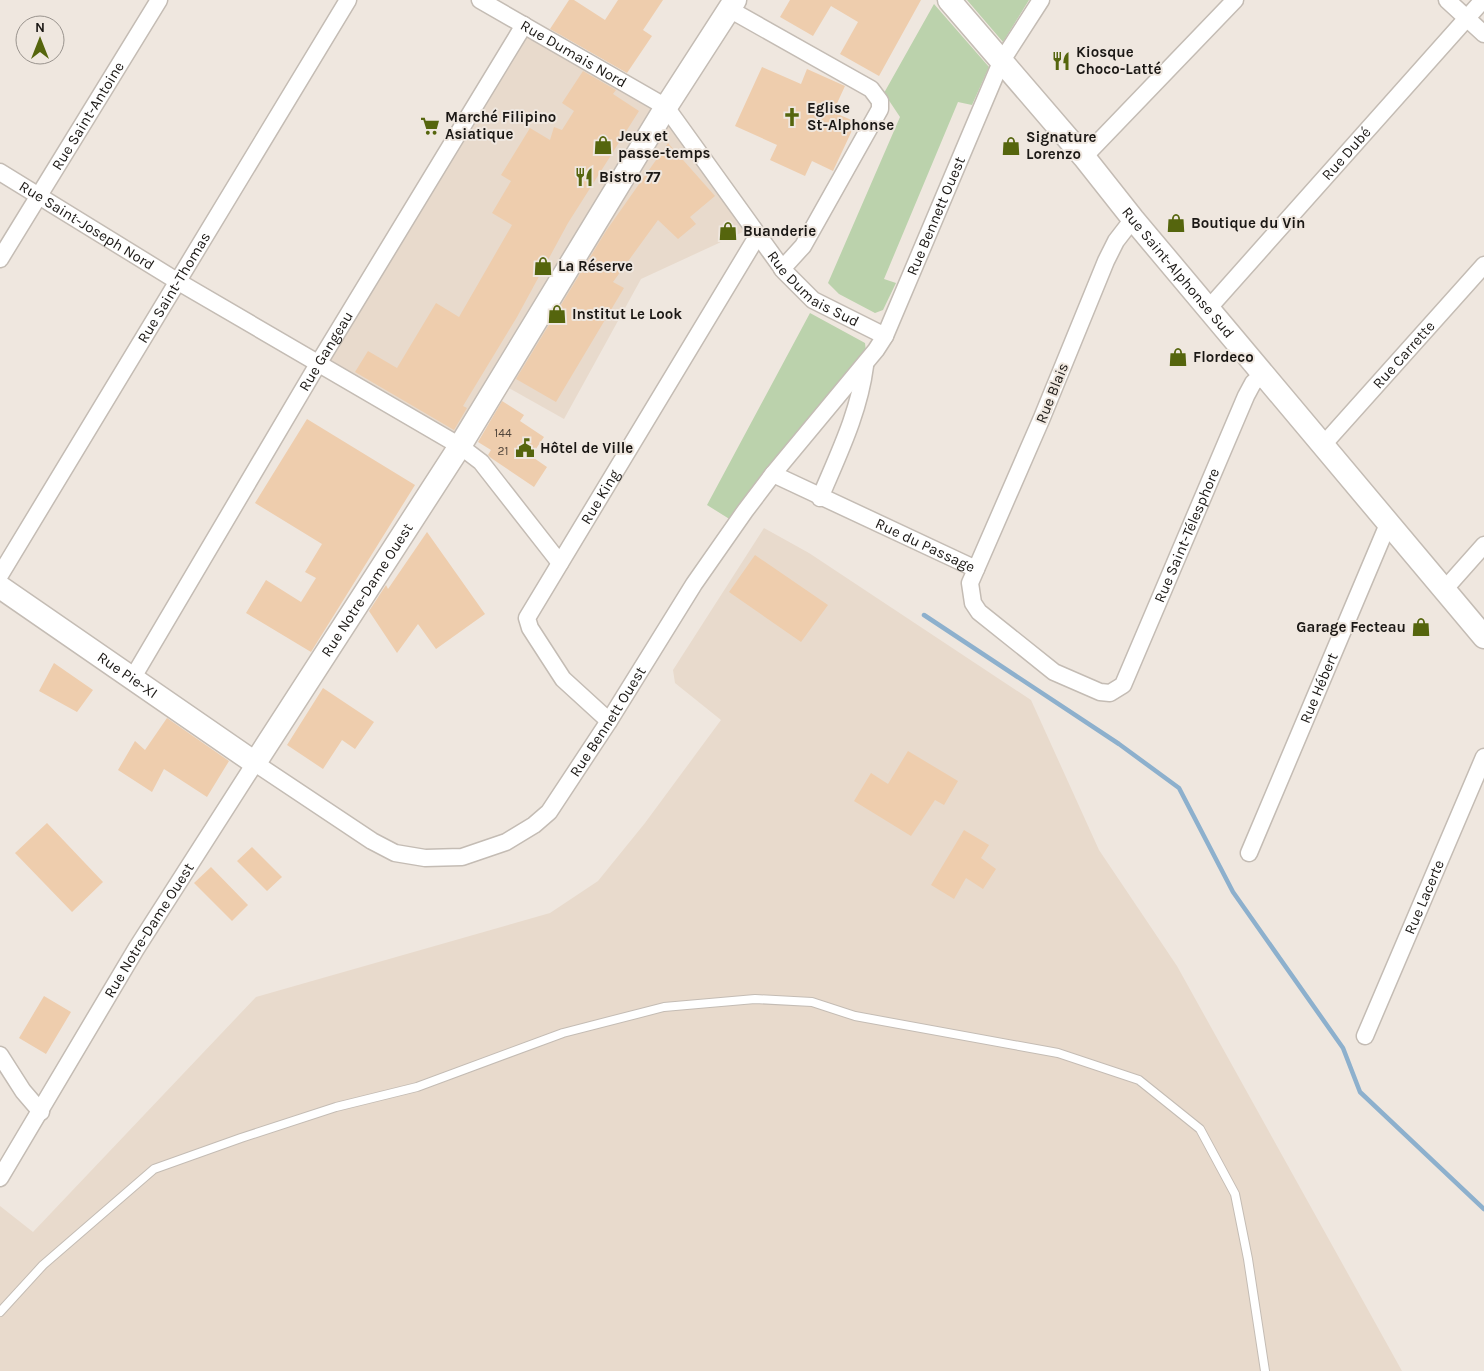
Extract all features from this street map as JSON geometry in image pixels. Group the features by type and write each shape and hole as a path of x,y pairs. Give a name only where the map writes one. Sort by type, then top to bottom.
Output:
{"street":[{"name":"Rue Saint-Antoine","path":"0,259 159,0"},
{"name":"Rue Saint-Thomas","path":"0,576 348,0"},
{"name":"Rue Dumais Nord","path":"480,0 666,107"},
{"name":"Rue Saint-Alphonse Sud","path":"949,0 1084,157 1208,309 1484,637"},
{"name":"Rue Bennett Ouest","path":"255,763 372,841 395,853 426,858 462,857 506,842 534,825 549,812 609,722 694,584 773,474 865,366 885,336 1001,62 1040,0"},
{"path":"1084,157 1235,0"},
{"path":"1447,0 1484,34"},
{"name":"Rue Dubé","path":"1208,309 1483,0"},
{"path":"732,4 871,89 880,101 880,109 803,246 782,269"},
{"name":"Rue Notre-Dame Ouest","path":"1,1173 41,1112 136,949 460,446 666,107 732,4"},
{"name":"Rue Gangeau","path":"132,679 318,364 524,25"},
{"name":"Rue Dumais Sud","path":"666,107 782,269 813,300 885,336"},
{"name":"Rue Saint-Joseph Nord","path":"0,172 177,281 460,446 481,462 560,563"},
{"name":"Rue Blais","path":"976,570 1106,262 1116,242 1134,220"},
{"name":"Rue King","path":"609,722 562,679 530,628 527,618 530,609 560,563 758,235"},
{"name":"Rue Carrette","path":"1323,445 1484,264"},
{"name":"Rue Bennett Ouest","path":"820,498 854,417 862,388 865,366"},
{"name":"Rue Saint-Télesphore","path":"1110,693 1123,685 1246,396 1254,383 1264,374"},
{"name":"Rue du Passage","path":"773,474 820,498 976,570 970,582 970,593 973,603 979,612 1054,672 1100,692 1110,693"},
{"name":"Rue Hébert","path":"1248,853 1388,524"},
{"path":"1444,590 1484,546"},
{"name":"Rue Pie-XI","path":"0,587 255,763"},
{"name":"Rue Lacerte","path":"1365,1036 1484,757"},
{"path":"0,1055 23,1091 41,1112"}],"lane":[{"path":"0,1312 43,1265 154,1169 336,1107 417,1087 563,1033 664,1007 755,999 812,1002 855,1016 1058,1053 1139,1080 1200,1128 1235,1194 1248,1259 1265,1371"}],"shaded area":[{"path":"527,32 668,118 747,230 641,279 564,419 507,387 472,446 323,363"},
{"path":"764,528 809,553 1031,700 1099,850 1177,966 1402,1371 0,1371 0,1206 33,1232 256,997 550,913 598,881 645,823 721,720 675,683 673,670"}],"green space":[{"path":"967,0 1029,0 1003,42"},
{"path":"934,4 989,67 972,105 958,102 884,279 896,283 883,310 875,313 839,294 828,283 900,117 884,93"},
{"path":"810,313 865,343 866,352 731,520 707,505"}],"building":[{"path":"569,0 574,0 605,20 618,0 663,0 643,30 652,36 627,73 550,29"},
{"path":"790,0 921,0 879,76 840,54 858,22 831,6 813,36 780,17"},
{"name":"Eglise St-Alphonse","path":"762,67 801,84 807,69 845,86 833,112 856,122 833,171 812,161 805,176 770,160 777,145 735,126"},
{"path":"583,71 616,90 613,94 639,111 568,223 517,317 463,406 467,408 454,430 355,372 368,351 397,368 436,303 459,317 512,225 492,213 511,181 501,175 530,128 550,140 554,127 562,130 574,111 562,103"},
{"path":"668,143 715,196 690,217 696,224 678,239 658,220 613,282 624,288 556,402 516,379 606,231"},
{"path":"502,401 524,415 520,421 544,437 531,456 547,467 534,487 491,458 488,455 491,450 478,442"},
{"path":"307,419 415,485 311,652 246,613 266,580 301,602 316,578 305,572 322,544 255,503"},
{"path":"427,532 485,614 436,649 418,624 397,653 369,611 386,585 388,589"},
{"path":"755,555 828,605 801,642 729,592"},
{"path":"54,663 93,690 77,712 39,691"},
{"path":"323,688 374,722 355,749 342,740 323,769 287,745"},
{"path":"167,718 229,761 207,797 164,769 152,792 118,770 135,741 145,750"},
{"path":"908,751 958,781 944,805 935,800 911,836 854,801 871,773 888,784"},
{"path":"47,823 103,882 72,912 15,853"},
{"path":"964,830 989,845 981,858 996,869 983,889 966,878 954,899 931,885"},
{"path":"252,847 282,877 267,891 237,861"},
{"path":"211,867 248,905 232,921 194,883"},
{"path":"44,996 71,1012 46,1054 19,1038"}],"waterway":[{"path":"924,615 1119,744 1179,788 1233,892 1343,1048 1360,1092 1484,1209"}],"place":[{"name":"Kiosque Choco-Latté","path":"1061,61"},
{"name":"Eglise St-Alphonse","path":"792,117"},
{"name":"Marché Filipino Asiatique","path":"430,126"},
{"name":"Jeux et passe-temps","path":"603,145"},
{"name":"Signature Lorenzo","path":"1011,146"},
{"name":"Bistro 77","path":"584,177"},
{"name":"Boutique du Vin","path":"1176,223"},
{"name":"Buanderie","path":"728,231"},
{"name":"La Réserve","path":"543,266"},
{"name":"Institut Le Look","path":"557,314"},
{"name":"Flordeco","path":"1178,357"},
{"name":"Hôtel de Ville","path":"525,448"},
{"name":"Garage Fecteau","path":"1421,627"}]}
